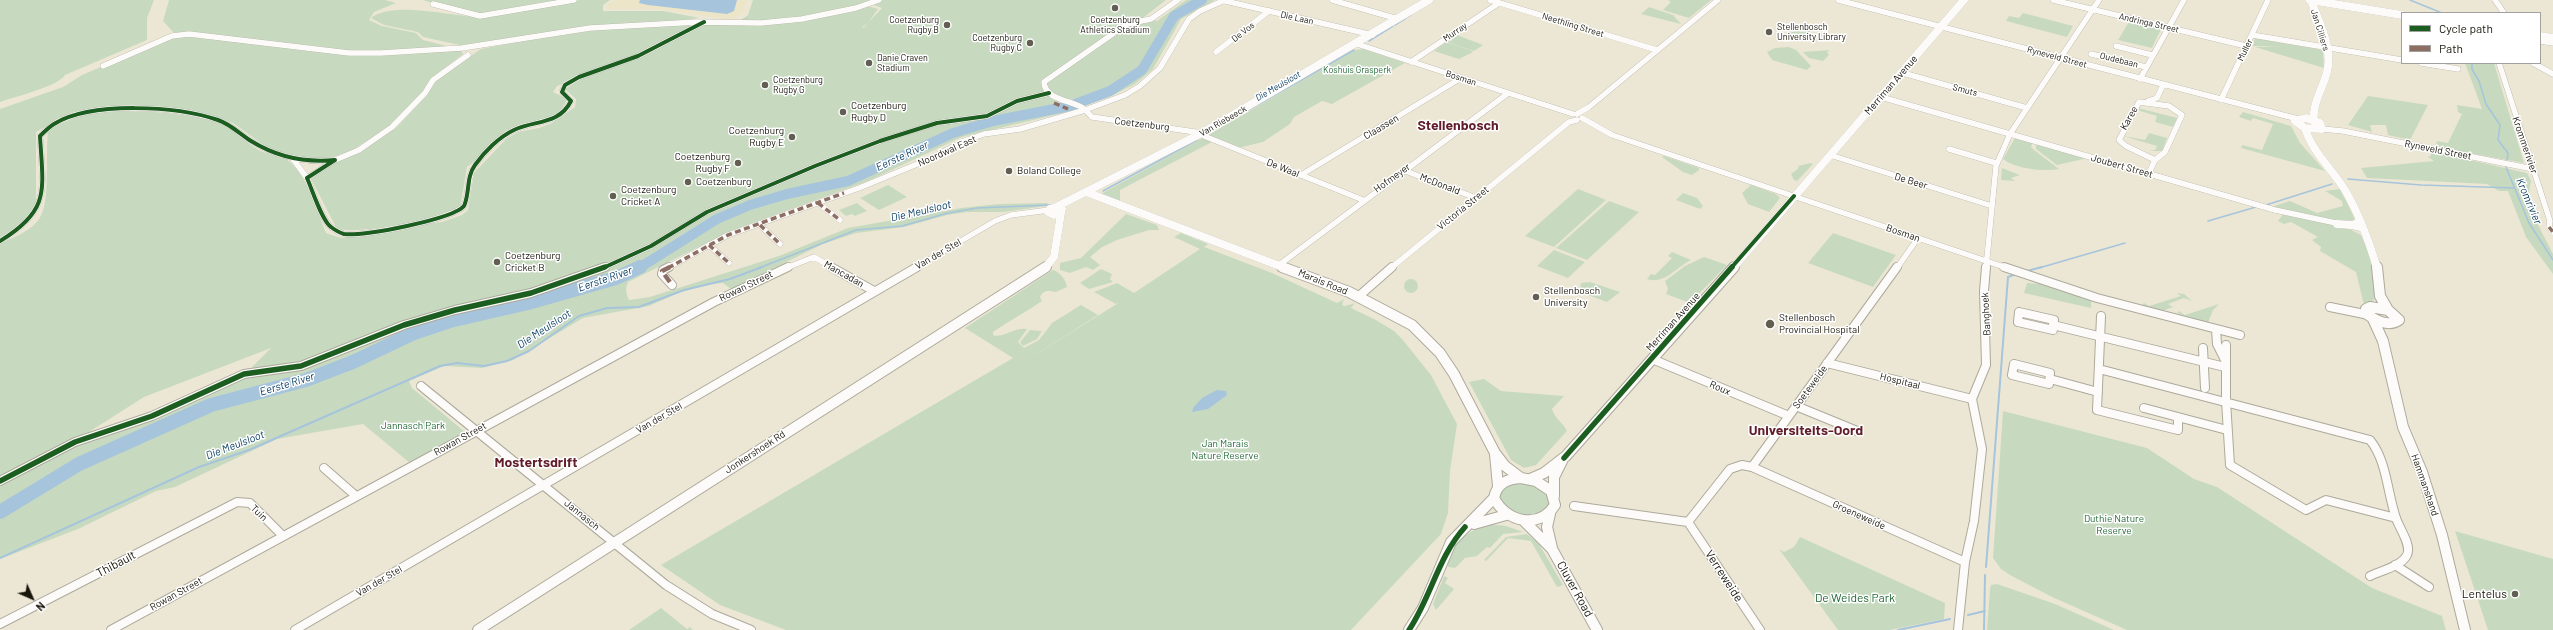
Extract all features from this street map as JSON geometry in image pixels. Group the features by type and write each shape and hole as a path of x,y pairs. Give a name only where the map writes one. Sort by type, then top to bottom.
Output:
{"street":[{"path":"433,4 465,14 480,16 574,0"},
{"path":"102,66 172,36 189,34 350,53 462,48 491,45 590,28 704,22 747,23 802,20 856,8 879,0"},
{"path":"0,481 75,442 152,416 244,374 258,370 284,370 301,366 411,323 570,281 651,246 707,212 815,166 924,126 987,116 1018,101 1049,93 1045,88 1044,82 1055,72 1128,24 1151,19 1178,0"},
{"name":"Die Laan","path":"1223,0 1373,35"},
{"name":"Noordwal East","path":"672,284 662,274 663,270 728,235 760,225 898,172 975,137 1015,130 1085,110 1125,95 1140,86 1164,63 1189,19 1223,0"},
{"path":"1332,0 1398,19"},
{"name":"Van Riebeeck","path":"1055,211 1097,187 1203,135 1373,35 1429,0"},
{"name":"Neethling Street","path":"1490,0 1657,50"},
{"name":"Victoria Street","path":"1358,296 1476,198 1577,118 1585,109 1718,0"},
{"name":"Ryneveld Street","path":"1838,0 2298,120"},
{"name":"Merriman Avenue","path":"1525,478 1544,473 1564,458 1903,73 1964,0"},
{"name":"Andringa Street","path":"2053,0 2246,46"},
{"name":"Banghoek","path":"1972,399 1986,361 1987,328 1984,304 1996,163 2010,134 2099,0"},
{"path":"2140,79 2184,0"},
{"name":"Muller","path":"2221,100 2268,0"},
{"path":"2311,0 2401,15"},
{"name":"Jan Cilliers","path":"2311,0 2327,48 2328,65 2324,84 2312,114 2314,120"},
{"path":"2495,0 2503,12"},
{"name":"Murray","path":"1411,62 1499,3"},
{"name":"De Vos","path":"1216,52 1269,11"},
{"path":"292,158 307,178 330,226 336,232 361,233 450,217 460,212 465,206 472,170 505,136 550,121 566,110 571,101 562,92 565,85 638,56 704,22"},
{"path":"2252,35 2401,60"},
{"path":"2541,36 2553,38"},
{"path":"2541,41 2553,43"},
{"name":"Bosman","path":"1357,44 1564,112 1612,135 2115,304 2216,329 2227,337 2240,335"},
{"path":"307,178 335,160 359,150 392,126 425,93 432,80 468,55 491,45"},
{"path":"2116,46 2152,55"},
{"path":"462,48 468,55"},
{"name":"Oudebaan","path":"2092,54 2146,67"},
{"path":"2430,64 2458,69"},
{"name":"Krommerivier","path":"2499,64 2550,221 2551,229"},
{"path":"2535,64 2553,74"},
{"name":"Smuts","path":"1903,73 2027,108"},
{"name":"Claassen","path":"1301,176 1461,78"},
{"name":"Jan Cilliers","path":"2298,120 2324,84"},
{"path":"2160,105 2157,98 2163,85"},
{"name":"Coetzenburg","path":"1049,93 1085,110 1089,116 1096,118 1203,135"},
{"name":"Hofmeyer","path":"1278,264 1507,94"},
{"name":"Joubert Street","path":"1881,97 2282,212 2337,224"},
{"name":"Karee","path":"2156,160 2140,150 2122,144 2119,138 2137,104 2157,98"},
{"name":"Karee","path":"2140,150 2165,152 2182,115 2177,110 2145,101"},
{"path":"0,241 28,224 37,212 42,189 40,136 54,124 78,114 129,110 200,116 230,126 264,149 292,158 316,162 335,160"},
{"path":"2298,120 2314,120 2320,128"},
{"path":"2298,120 2305,128 2309,141 2313,143 2345,190 2363,226 2377,267 2380,296 2388,310 2398,318 2398,321 2392,323 2383,341"},
{"path":"2305,128 2320,128"},
{"path":"2313,143 2315,141 2314,134 2320,128"},
{"name":"Ryneveld Street","path":"2320,128 2343,131 2533,169"},
{"name":"De Waal","path":"1203,135 1363,200"},
{"path":"1949,149 1996,163"},
{"path":"2149,174 2156,160 2165,152"},
{"name":"De Beer","path":"1830,155 1992,206"},
{"name":"McDonald","path":"1403,170 1476,198"},
{"name":"Marais Road","path":"1088,193 1278,264 1358,296 1412,325 1440,353 1454,374 1495,453 1505,466 1525,478"},
{"path":"818,203 840,220"},
{"name":"Van der Stel","path":"295,630 995,221 1024,213 1055,211"},
{"name":"Jonkershoek Rd","path":"478,630 1042,271 1053,260 1055,211"},
{"path":"2337,224 2363,226"},
{"path":"760,225 780,244"},
{"name":"Soeteweide","path":"1752,467 1918,238"},
{"path":"708,245 730,263"},
{"name":"Mancadan","path":"814,257 874,291"},
{"name":"Rowan Street","path":"111,630 733,292 802,260 814,257"},
{"path":"2371,312 2380,296"},
{"path":"2371,312 2388,310"},
{"path":"2019,312 2054,320 2053,325 2053,330 2018,322 2019,312"},
{"path":"2371,312 2392,323"},
{"name":"Hammanshand","path":"2371,312 2383,341 2391,383 2404,427 2422,472 2442,535 2465,630"},
{"path":"2101,316 2097,410 2178,430 2178,417"},
{"path":"2053,325 2203,362 2225,360"},
{"path":"2216,329 2217,344 2225,360"},
{"path":"2227,337 2225,360 2227,430 2230,465 2306,510 2326,500 2396,518"},
{"path":"2203,348 2205,388"},
{"name":"Roux","path":"1652,359 1789,416"},
{"name":"Hospitaal","path":"1827,363 1972,399"},
{"path":"2014,364 2050,373 2050,379 2049,384 2012,375 2014,364"},
{"path":"2099,369 2357,435 2370,440 2379,450 2396,518 2408,547 2408,554 2404,560 2370,576"},
{"path":"2050,379 2098,392"},
{"name":"Jannasch","path":"421,386 616,542 625,553 666,585 712,614 751,630"},
{"path":"1958,630 1965,562 1977,504 1982,449 1972,399"},
{"path":"1796,406 1857,432"},
{"path":"2144,408 2227,430"},
{"name":"Marais Road","path":"1495,453 1498,486"},
{"name":"Merriman Avenue","path":"1554,496 1554,477 1564,458"},
{"path":"1574,506 1688,522 1730,469 1742,466 1752,467"},
{"name":"Groeneweide","path":"1752,467 1965,562"},
{"path":"324,468 356,496"},
{"path":"1410,630 1424,607 1450,545 1465,527 1482,514 1494,498 1498,486 1508,480 1525,478 1547,487 1554,496 1555,505 1550,514 1541,519 1523,520 1506,515 1498,507 1494,498"},
{"name":"Tuin","path":"231,503 242,501 250,503 283,536"},
{"name":"Thibault","path":"0,624 231,503"},
{"name":"Cluver Road","path":"1550,514 1547,527 1552,549"},
{"path":"1465,527 1506,515"},
{"name":"Cluver Road","path":"1523,520 1552,549 1597,630"},
{"name":"Verreweide","path":"1688,522 1760,630"},
{"path":"2395,565 2429,587"}],"green space":[{"path":"0,0 154,0 147,18 147,40 65,75 61,79 45,87 0,102"},
{"path":"169,0 385,0 396,3 374,12 369,20 382,26 416,33 423,40 451,47 367,53 200,33 175,34 163,21"},
{"path":"423,0 570,0 495,14 463,13"},
{"path":"579,0 610,0 603,5 603,11 663,11 700,18 464,46 423,37 418,32 384,25 371,18 381,13 394,10 424,11 482,17"},
{"name":"Jannasch Park","path":"753,0 875,0 868,6 878,9 869,22 882,8 871,4 882,0 1166,0 1144,17 1157,21 1186,0 1215,0 1181,19 1153,69 1135,84 1107,98 1087,104 1071,99 1054,104 1067,112 962,137 868,181 733,230 628,282 626,287 627,293 629,300 650,297 779,256 848,228 961,208 999,204 1048,203 1046,206 1003,212 967,212 947,215 904,227 856,233 823,244 731,289 723,283 710,284 678,293 649,306 583,318 513,360 482,368 444,366 409,381 412,388 465,432 410,463 363,424 277,439 175,487 156,491 78,529 0,559 0,485 60,452 254,373 252,367 271,348 144,397 89,432 0,479 0,243 16,237 32,227 43,212 47,178 48,131 63,123 84,115 104,112 160,112 199,117 227,127 257,149 290,162 302,176 307,185 326,233 341,238 410,225 442,222 462,215 468,210 474,173 506,139 518,132 539,128 552,123 575,107 576,99 566,90 573,82 655,50 704,24 741,20 748,15"},
{"path":"1668,0 1711,0 1689,18 1663,10 1671,2"},
{"path":"1649,7 1673,15 1681,24 1641,14"},
{"path":"2023,13 2073,26 2067,37 2006,21 2009,16 2019,18"},
{"path":"2130,20 2161,29 2152,48 2118,40"},
{"path":"696,24 646,51 557,86 553,92 567,99 560,113 530,126 506,130 490,148 467,167 460,208 448,213 381,228 364,230 337,229 311,179 331,163 363,150 397,127 426,96 437,79 481,49 574,31"},
{"path":"1790,24 1812,30 1804,37 1790,38 1786,34 1794,27"},
{"path":"184,35 324,52 461,50 463,54 431,78 422,93 391,125 351,151 328,159 305,159 268,148 233,123 210,115 116,108 61,118 36,132 36,203 30,217 0,238 0,109 63,87 82,75 167,39"},
{"path":"1457,35 1483,45 1474,51 1447,42"},
{"path":"2255,38 2323,50 2324,68 2255,47 2281,46 2253,46"},
{"path":"1446,42 1473,52 1459,59 1434,51"},
{"path":"1789,47 1796,50 1811,66 1807,70 1772,60 1767,52 1775,48"},
{"name":"Koshuis Grasperk","path":"1364,49 1405,63 1332,104 1322,101 1294,117 1290,124 1263,142 1238,148 1208,135 1355,50"},
{"path":"1830,50 1827,52 1829,55 1823,61 1809,58 1803,52"},
{"path":"2465,64 2494,64 2524,163 2435,147 2437,141 2448,143 2462,114 2458,112 2457,105 2482,109"},
{"path":"2368,96 2428,105 2410,140 2388,135 2386,125 2370,125 2372,132 2348,125"},
{"path":"2138,108 2177,118 2173,127 2155,122 2157,116 2137,110"},
{"path":"2243,112 2291,126 2300,143 2325,171 2241,148 2242,145 2262,150 2273,124 2253,118 2251,121 2239,117"},
{"path":"2149,133 2167,138 2162,151 2148,151 2155,150 2157,146 2123,136 2145,140"},
{"path":"1202,138 1212,142 1120,190 1120,201 1101,194"},
{"path":"2015,138 2033,142 2031,147 2059,169 2030,169 2015,165 2003,159"},
{"path":"2036,143 2088,158 2057,165 2036,149"},
{"path":"2430,151 2527,173 2531,181 2528,197 2532,203 2533,215 2553,254 2553,274 2526,237 2508,191 2499,191 2487,184 2367,178 2361,168 2434,161 2428,157 2431,156"},
{"path":"1664,156 1699,168 1699,170 1692,175 1683,172 1662,157"},
{"path":"1811,163 1813,164 1797,181 1794,180 1791,174 1799,168 1798,166"},
{"path":"2002,168 2020,175 2011,178 2015,181 2001,180"},
{"path":"888,185 907,197 879,210 860,198"},
{"path":"1751,185 1776,194 1780,198 1769,212 1748,204 1742,193"},
{"path":"1578,189 1606,200 1554,247 1525,236"},
{"path":"2340,189 2355,219 2350,223 2271,207 2290,201 2317,213 2343,206 2342,201 2325,191"},
{"path":"1683,193 1697,198 1703,206 1700,209 1676,200"},
{"path":"1609,201 1639,212 1587,260 1556,248"},
{"path":"857,203 867,211 855,216 852,214 846,216 839,210"},
{"path":"2284,213 2345,227 2361,235 2369,256 2376,284 2376,296 2374,300 2364,305 2356,272 2320,251 2321,247 2312,240 2318,237 2291,222 2284,224 2278,221"},
{"path":"1126,214 1157,225 1159,230 1149,230 1117,240 1102,247 1090,257 1100,265 1093,270 1086,267 1070,273 1060,270 1060,263 1081,258"},
{"name":"Jan Marais Nature Reserve","path":"1181,233 1208,244 1204,247 1272,273 1337,303 1344,299 1342,305 1345,306 1355,303 1351,308 1376,320 1394,331 1402,339 1431,375 1457,424 1450,471 1448,513 1441,534 1351,630 786,630 720,605 661,565 1013,358 965,328 1053,270 1062,277 1067,287 1056,292 1047,291 1043,293 1040,297 1042,301 993,332 993,335 996,336 1027,329 1018,342 1024,348 1039,340 1052,323 1081,305 1098,315 1022,363 1120,302 1116,304 1094,292 1117,283 1134,293 1200,249 1174,237"},
{"path":"1833,233 1896,255 1873,287 1808,263"},
{"path":"1554,250 1585,262 1568,278 1537,266"},
{"path":"1672,252 1691,260 1659,280 1647,279 1651,274 1655,275 1672,258 1668,256"},
{"path":"1704,257 1727,265 1690,303 1666,294 1668,289 1665,281 1685,266"},
{"path":"1101,269 1112,274 1110,279 1113,282 1089,289 1080,283"},
{"path":"1408,279 1414,279 1418,283 1418,289 1414,293 1408,293 1404,289 1404,283"},
{"path":"1590,282 1620,292 1607,302 1580,292 1581,283"},
{"path":"2027,283 2042,284 2091,300 2091,308 2024,293"},
{"path":"2177,293 2184,294 2192,301 2184,298 2168,304 2173,307 2162,311 2142,306 2144,303 2149,306 2181,296"},
{"path":"2219,304 2213,310 2208,323 2177,313 2179,311 2185,315"},
{"path":"1030,330 1042,331 1037,339 1023,346 1020,342"},
{"path":"1484,379 1501,391 1564,396 1552,409 1555,416 1564,425 1567,431 1536,465 1524,468 1511,460 1469,382"},
{"name":"Duthie Nature Reserve","path":"2003,411 2147,448 2194,479 2217,487 2372,588 2442,616 2446,630 2127,630 2052,597 2010,575 2001,569 1993,558"},
{"path":"1526,481 1547,492 1551,504 1543,514 1518,517 1499,503 1499,496 1503,488 1510,484"},
{"path":"1488,524 1506,526 1523,532 1503,534 1490,548 1487,547 1477,556 1465,558 1455,568 1448,567 1447,560 1449,553 1460,540 1474,530"},
{"name":"Lentelus","path":"2455,531 2553,559 2553,630 2488,630"},
{"path":"1527,534 1539,544 1563,585 1557,587 1531,541 1508,538 1486,561 1484,560 1506,537"},
{"name":"De Weides Park","path":"1800,537 1945,603 1944,619 1890,630 1838,630 1779,549 1784,552 1794,547"},
{"path":"1444,576 1448,578 1445,583 1454,589 1436,610 1433,604"},
{"path":"1997,584 2055,604 2114,630 1987,630 1990,589 1991,585"},
{"path":"661,608 687,629 690,627 693,630 629,630"}],"sand":[{"path":"616,0 640,0 639,3 648,5 727,14 734,11 737,0 747,0 742,14 728,20 662,9 608,9 607,4"}],"water":[{"path":"640,0 737,0 734,11 727,14 648,5 639,3"},
{"path":"1217,390 1226,391 1227,395 1208,409 1192,412 1193,408 1202,398"}],"waterway":[{"name":"Eerste River","path":"639,268 717,219 750,205 787,194 848,181 953,133 993,121 1070,106 1110,91 1142,70 1174,16 1202,0"},
{"name":"Kromrivier","path":"2410,0 2440,12"},
{"name":"Die Meulsloot","path":"1407,17 1411,15"},
{"name":"Die Meulsloot","path":"1395,25 1406,18"},
{"name":"Die Meulsloot","path":"1369,41 1393,26"},
{"name":"Die Meulsloot","path":"1224,124 1354,50"},
{"name":"Kromrivier","path":"2472,64 2472,69 2479,81 2486,104 2500,125 2498,140 2508,153 2507,160"},
{"name":"Die Meulsloot","path":"1103,191 1197,140"},
{"name":"Kromrivier","path":"2506,167 2529,223 2553,260"},
{"path":"2348,179 2421,185 2514,188"},
{"path":"2266,205 2332,184"},
{"name":"Die Meulsloot","path":"759,268 856,230 902,226 948,213 977,208 1050,205"},
{"path":"2208,221 2256,207"},
{"path":"2039,268 2125,243"},
{"name":"Eerste River","path":"0,512 79,464 211,405 306,380 353,362 414,333 450,321 528,303 616,278 640,267"},
{"name":"Die Meulsloot","path":"0,558 199,467 249,450 440,366 457,363 484,366 507,361 529,351 579,316 607,308 639,307 684,290 730,279 762,267"},
{"path":"2027,271 2042,267"},
{"path":"1986,567 2008,277 2016,274"},
{"path":"1984,611 1985,575"},
{"path":"1968,615 1984,611"},
{"path":"1984,611 1984,630"},
{"path":"1898,630 1950,619"}],"marked path":[{"path":"1054,103 1068,109"},
{"path":"672,285 662,271 728,235 844,193"},
{"path":"818,203 840,220"},
{"path":"760,225 780,244"},
{"path":"2549,227 2553,232"},
{"path":"709,245 729,263"}],"cycle path":[{"path":"0,241 29,220 37,209 41,198 42,185 40,136 54,124 73,116 98,111 124,109 178,112 201,115 218,120 230,126 259,146 279,155 312,161 335,160 307,178 329,226 341,233 355,234 405,226 454,214 461,210 467,201 469,180 474,166 498,142 514,130 551,120 560,116 566,110 571,101 562,92 565,85 579,77 638,56 704,22"},
{"path":"0,481 75,442 152,416 244,374 301,366 404,325 455,310 531,293 586,275 651,246 707,212 815,166 880,141 937,123 987,116 1017,101 1049,93"},
{"path":"1564,458 1794,196"},
{"path":"1409,630 1424,604 1448,550 1465,527"}],"place":[{"name":"Coetzenburg Athletics Stadium","path":"1115,8"},
{"name":"Coetzenburg Rugby B","path":"947,25"},
{"name":"Stellenbosch University Library","path":"1769,32"},
{"name":"Coetzenburg Rugby C","path":"1030,43"},
{"name":"Danie Craven Stadium","path":"869,63"},
{"name":"Coetzenburg Rugby G","path":"765,85"},
{"name":"Coetzenburg Rugby D","path":"843,112"},
{"name":"Coetzenburg Rugby E","path":"792,137"},
{"name":"Coetzenburg Rugby F","path":"738,163"},
{"name":"Boland College","path":"1009,171"},
{"name":"Coetzenburg","path":"688,182"},
{"name":"Coetzenburg Cricket A","path":"613,196"},
{"name":"Coetzenburg Cricket B","path":"497,262"},
{"name":"Stellenbosch University","path":"1536,297"},
{"name":"Stellenbosch Provincial Hospital","path":"1770,324"},
{"name":"Lentelus","path":"2515,594"}],"district":[{"name":"Stellenbosch","path":"1458,125"},
{"name":"Universiteits-Oord","path":"1806,430"},
{"name":"Mostertsdrift","path":"536,462"}]}
